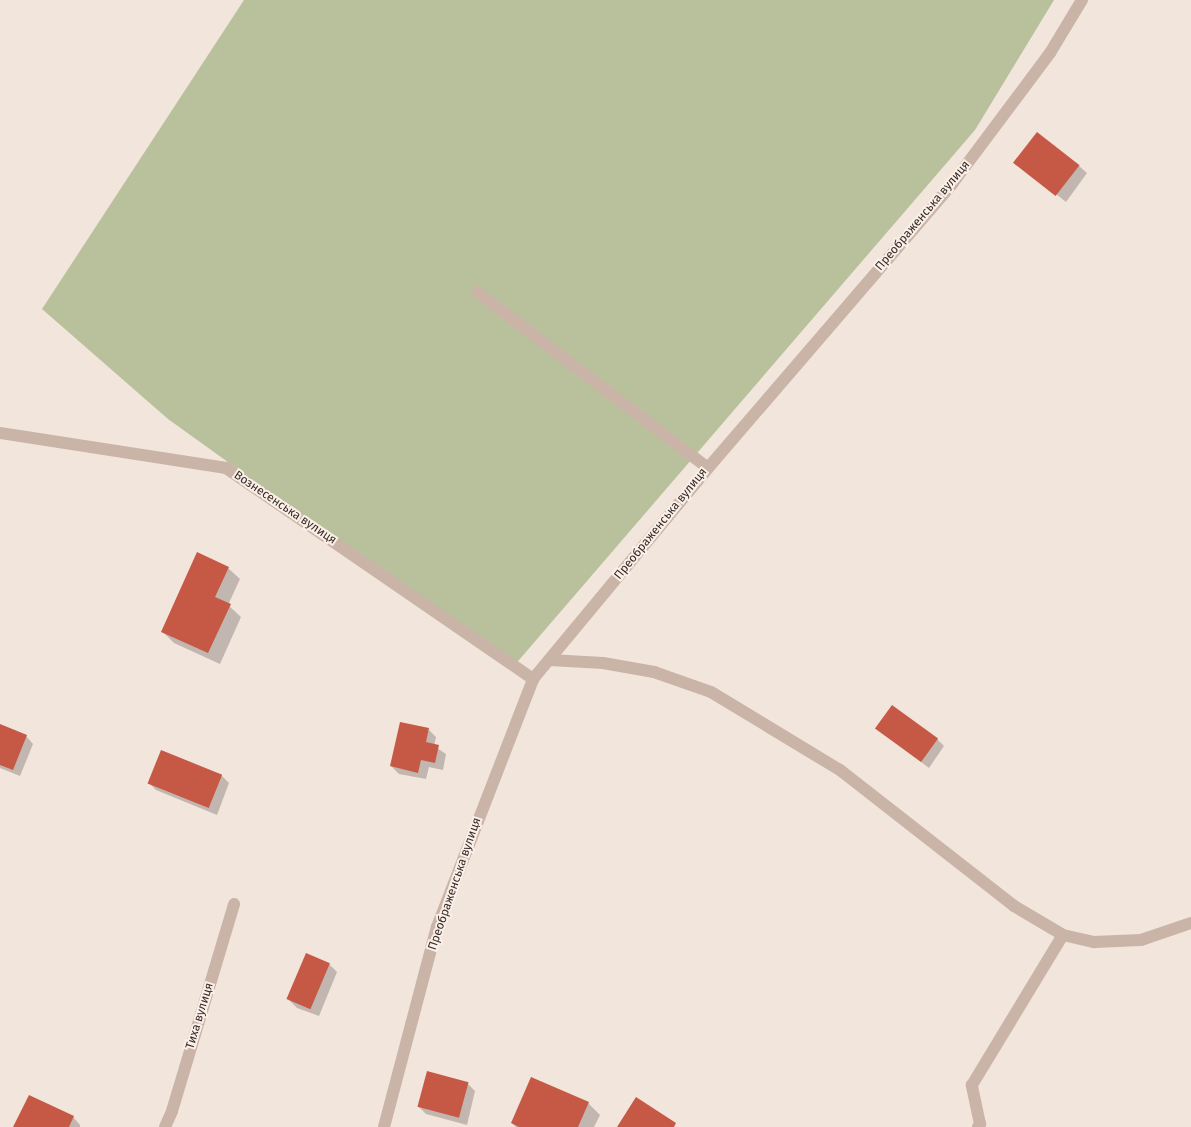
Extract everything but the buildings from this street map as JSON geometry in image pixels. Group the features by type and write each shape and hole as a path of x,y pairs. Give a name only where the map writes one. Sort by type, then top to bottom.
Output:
{"street":[{"name":"Преображенська вулиця","path":"384,1127 437,927 533,679 708,468 952,184 1050,53 1082,0"},
{"path":"477,292 708,468"},
{"name":"Вознесенська вулиця","path":"0,433 4,432 226,468 533,679"},
{"path":"550,660 603,663 654,672 711,692 840,770 1014,906 1063,934 1094,942 1141,940 1191,923"},
{"name":"Тиха вулиця","path":"165,1127 172,1111 234,904"},
{"path":"978,1127 980,1124 972,1085 1063,934"}],"green space":[{"path":"244,0 1054,0 975,130 513,667 168,419 42,309"}]}
